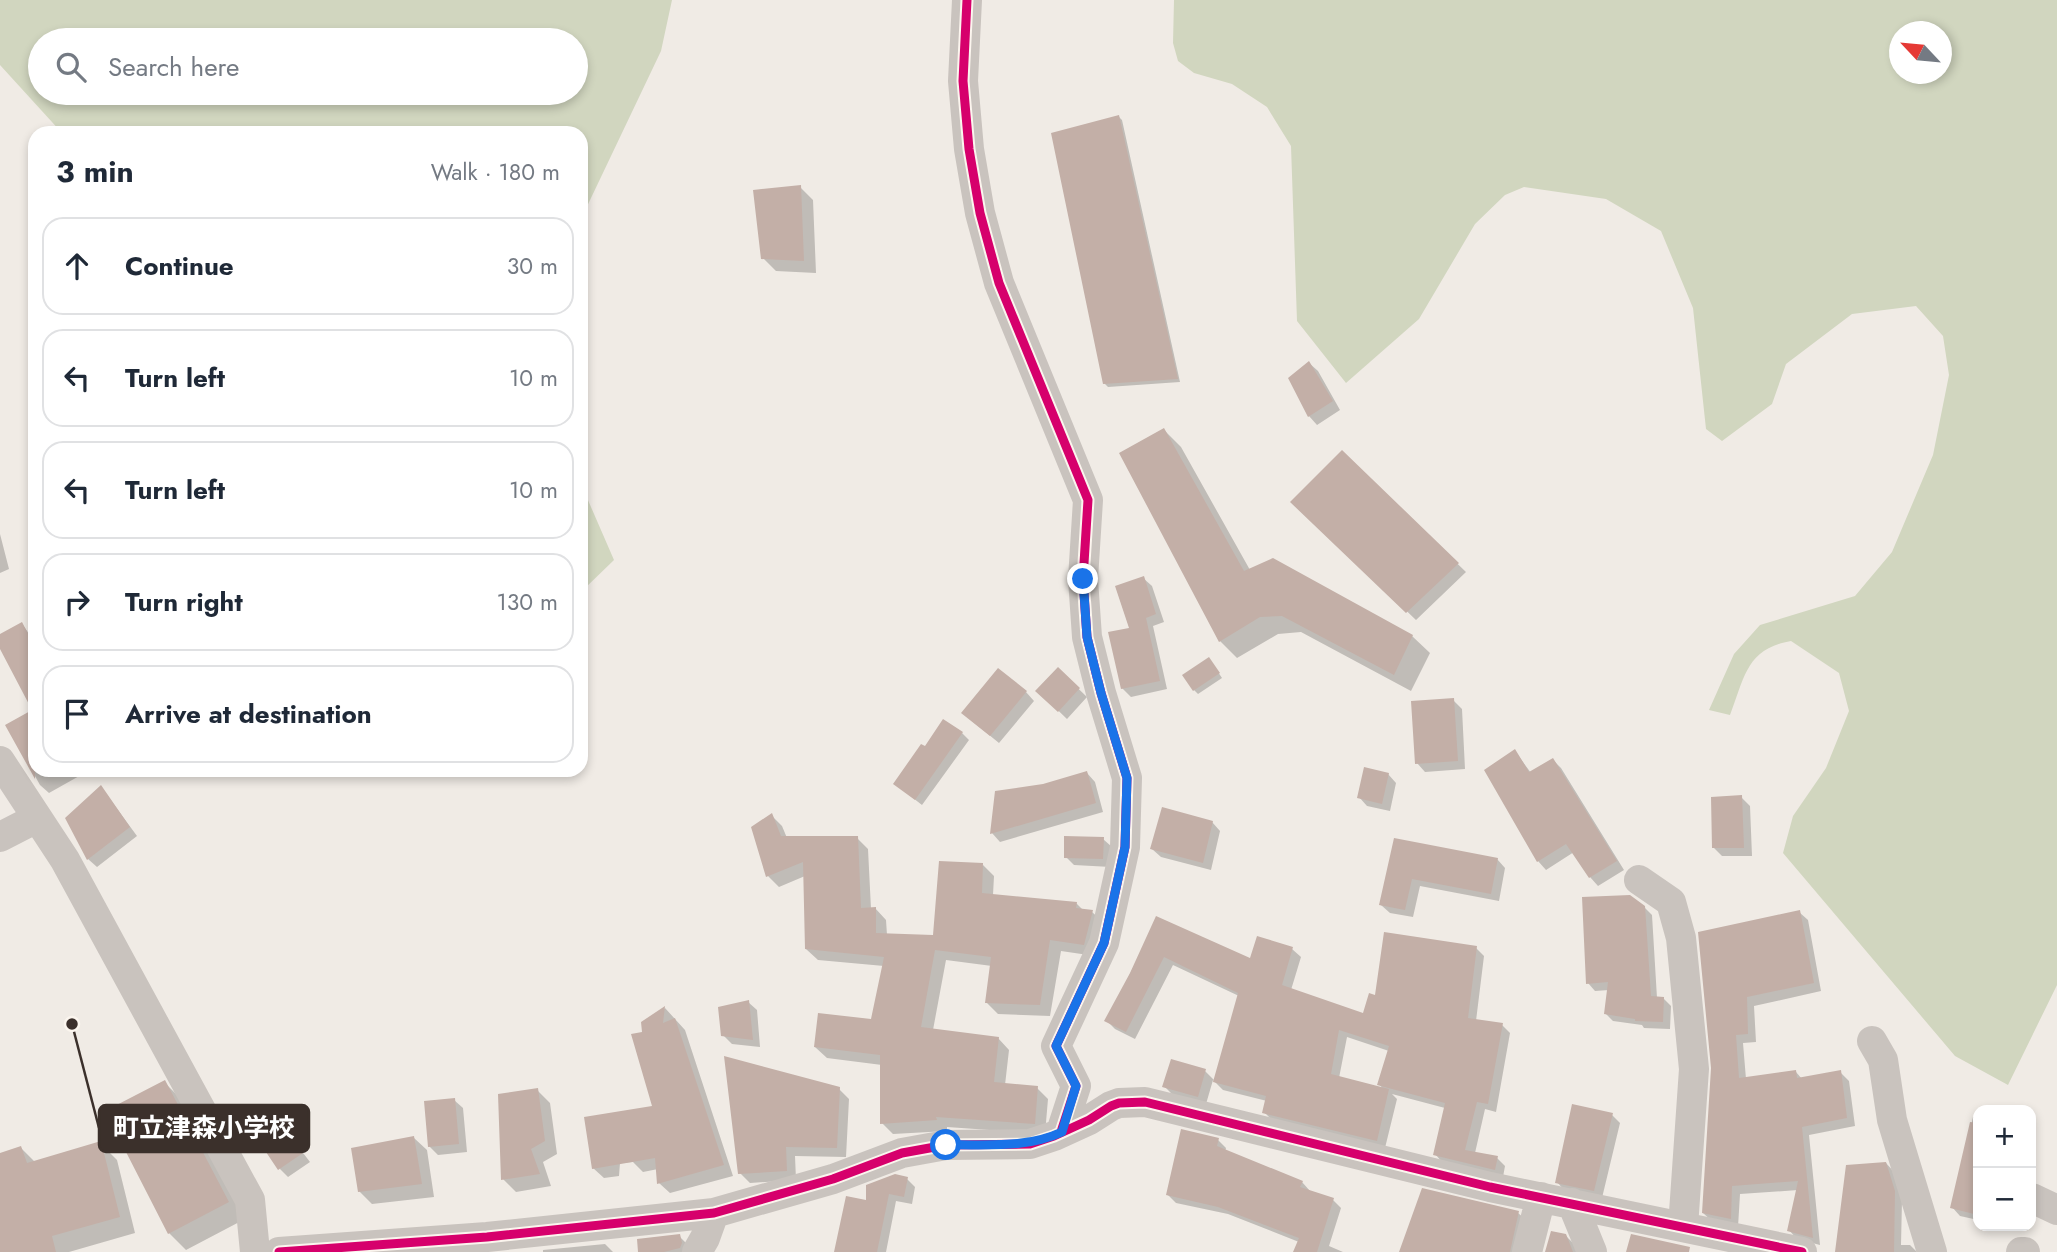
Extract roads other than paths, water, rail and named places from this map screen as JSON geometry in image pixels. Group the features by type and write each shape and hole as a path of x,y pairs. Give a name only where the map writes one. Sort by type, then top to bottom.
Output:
{"street":[{"path":"967,0 963,80 969,149 980,213 999,283 1088,500 1083,579 1087,637 1127,778 1125,847 1104,943 1056,1046 1076,1086 1062,1132"},
{"path":"0,761 72,872 250,1200 255,1252"},
{"path":"0,837 37,818"},
{"path":"1639,880 1671,902 1681,938 1694,1069 1683,1227"},
{"path":"1872,1041 1883,1060 1892,1120 1933,1252"},
{"path":"279,1252 487,1237 714,1213 833,1179 902,1153 946,1145 1030,1144 1062,1132 1119,1103 1145,1102 1541,1198 1802,1252"},
{"path":"1527,1252 1541,1198"},
{"path":"1572,1203 1592,1252"},
{"path":"697,1252 714,1213"}],"place":[{"name":"町立津森小学校","path":"72,1024"}]}
